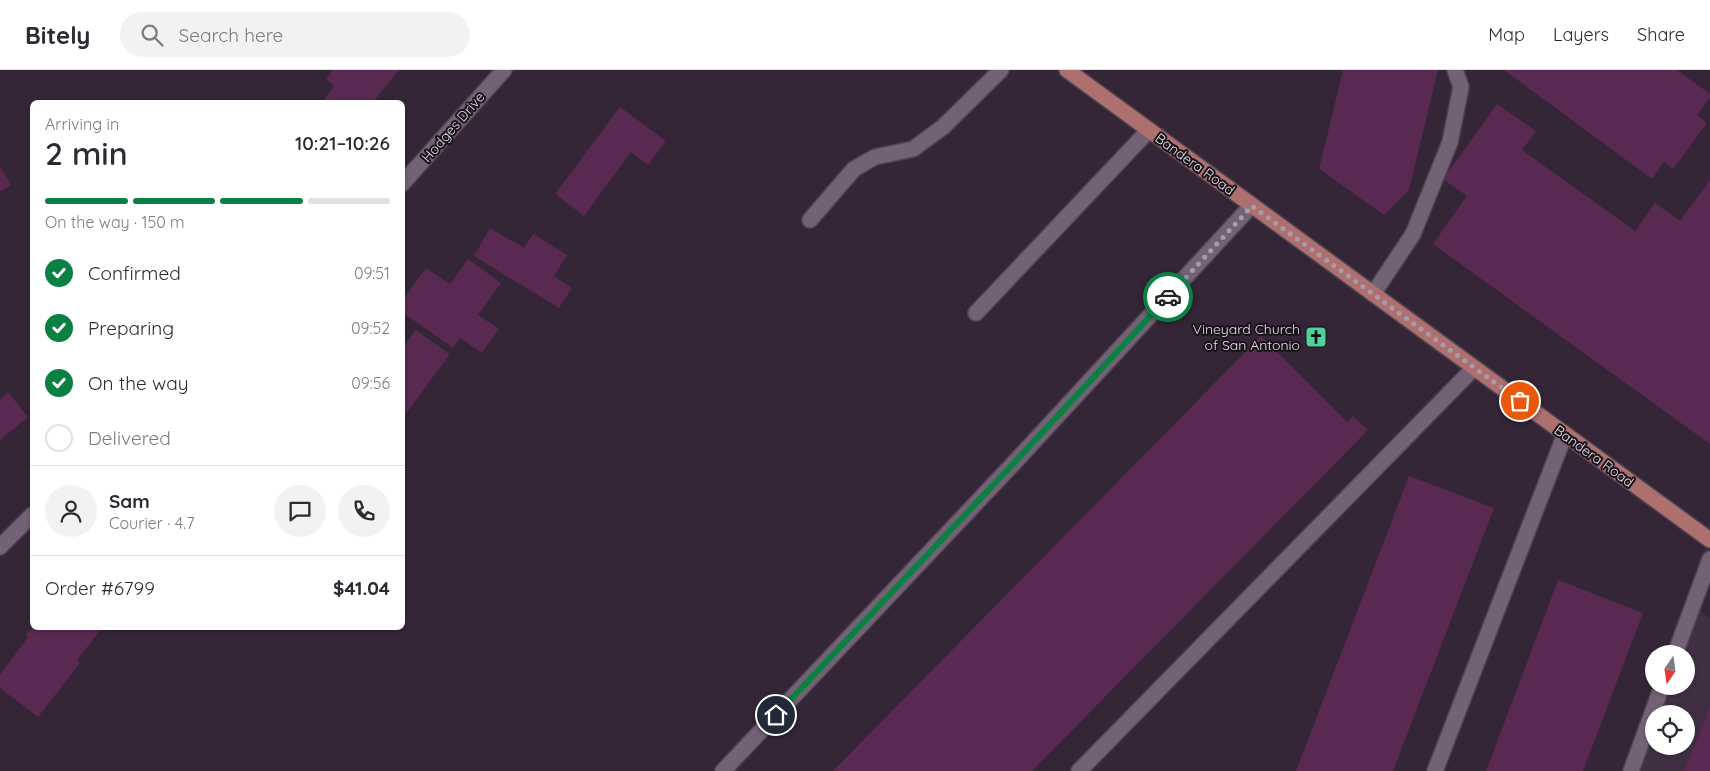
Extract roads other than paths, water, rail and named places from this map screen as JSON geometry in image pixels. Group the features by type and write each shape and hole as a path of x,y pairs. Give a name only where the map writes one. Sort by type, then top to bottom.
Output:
{"main road":[{"name":"Bandera Road","path":"1067,70 1710,540"}],"street":[{"name":"Hodges Drive","path":"405,181 504,70"},
{"path":"810,220 854,168 875,157 912,149 944,125 1001,70"},
{"path":"1373,294 1413,234 1450,142 1461,87 1455,70"},
{"path":"976,313 1149,130"},
{"path":"723,771 1013,464 1252,206"},
{"path":"1079,771 1474,368"},
{"path":"1435,771 1565,434"},
{"path":"0,546 30,517"},
{"path":"1678,645 1710,559"},
{"path":"1631,771 1659,695"}],"place":[{"name":"Vineyard Church of San Antonio","path":"1316,337"}]}
